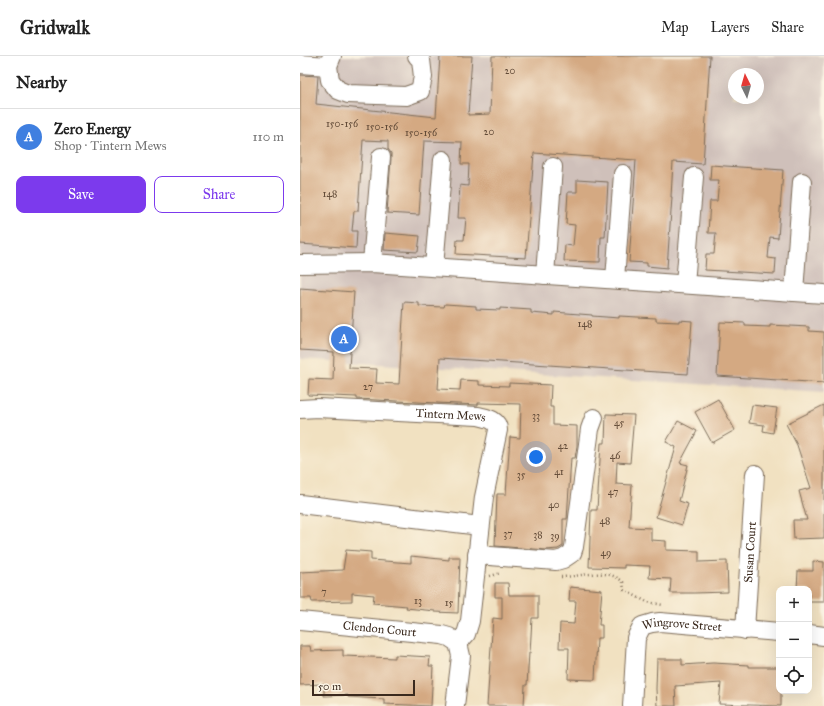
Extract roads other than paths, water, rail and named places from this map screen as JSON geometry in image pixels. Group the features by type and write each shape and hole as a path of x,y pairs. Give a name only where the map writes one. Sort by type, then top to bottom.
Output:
{"street":[{"path":"300,64 330,61 330,80 338,90 348,94 406,96 420,91 423,77 421,60 417,56"},
{"path":"372,263 380,157"},
{"path":"434,267 443,160"},
{"path":"545,275 553,167"},
{"path":"615,280 623,174"},
{"path":"685,284 694,177"},
{"path":"794,292 802,182"},
{"path":"300,264 372,263 824,294"},
{"name":"Tintern Mews","path":"300,409 318,408 478,416 488,418 497,424 498,430 486,484 480,526 478,555 468,628 466,634 458,643"},
{"path":"478,555 556,561 563,559 572,553 579,519 590,429 594,418"},
{"name":"Susan Court","path":"746,630 755,474"},
{"path":"300,504 480,526"},
{"name":"Clendon Court","path":"300,621 442,635 449,637 458,643"},
{"name":"Wingrove Street","path":"632,706 636,638 642,626 652,622 660,622 776,632"},
{"path":"812,634 824,636"},
{"path":"455,706 461,656 458,643"}],"place":[{"name":"Zero Energy","path":"344,339"}]}
